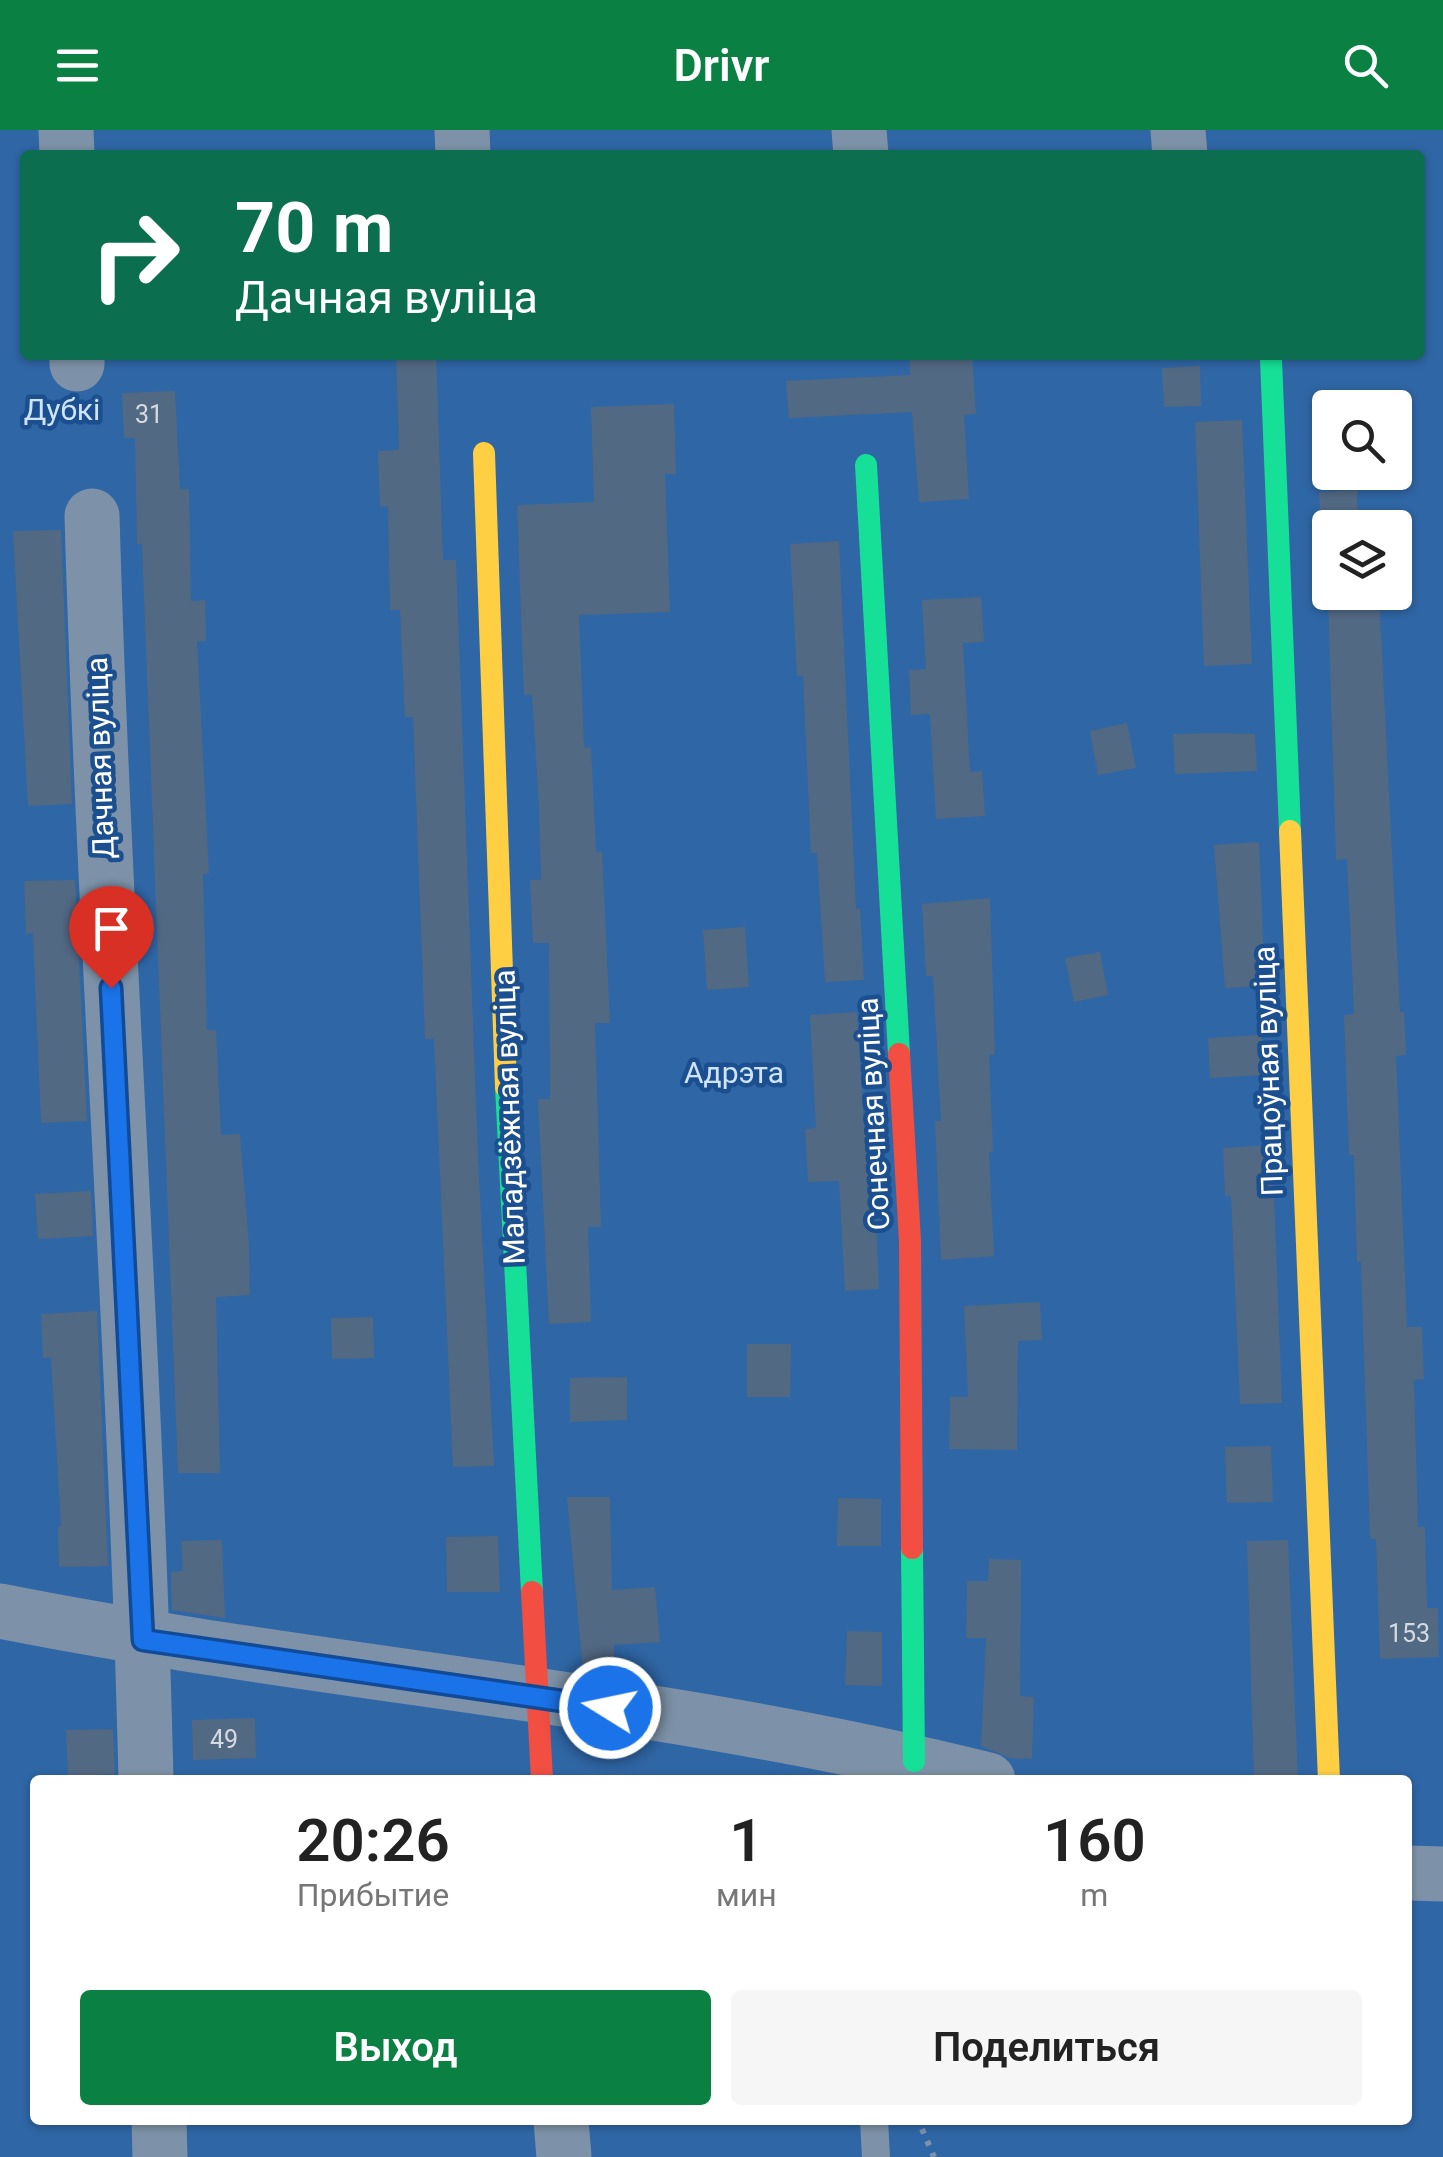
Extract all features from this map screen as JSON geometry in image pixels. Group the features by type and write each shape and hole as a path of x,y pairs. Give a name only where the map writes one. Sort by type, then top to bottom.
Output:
{"street":[{"name":"Працоўная вуліца","path":"1271,360 1329,1775"},
{"name":"Маладзёжная вуліца","path":"484,453 509,1158 542,1775"},
{"name":"Сонечная вуліца","path":"866,465 910,1241 914,1761"},
{"name":"Дачная вуліца","path":"92,516 100,800 143,1640 146,1775"},
{"path":"0,1611 143,1640 538,1696 860,1766 914,1761 969,1775"},
{"path":"1412,1873 1443,1874"},
{"path":"159,2125 160,2157"},
{"path":"562,2125 564,2157"}],"lane":[{"path":"874,2125 876,2157"}],"path":[{"path":"922,2128 934,2157"}],"green space":[{"name":"Адрэта","path":"0,130 1443,130 1443,2157 0,2157"}],"building":[{"path":"396,360 436,360 443,560 456,560 478,1159 494,1466 453,1467 434,1039 425,1039 413,717 405,717 400,610 390,610 388,506 380,507 378,451 399,450"},
{"path":"909,360 972,360 976,414 964,415 969,499 919,502 912,412 789,418 786,381 910,375"},
{"path":"1200,366 1201,406 1164,407 1162,368"},
{"path":"175,391 180,489 189,489 191,601 205,600 206,641 197,641 209,873 203,874 207,1030 216,1030 221,1135 240,1134 249,1246 250,1295 216,1297 220,1473 178,1473 142,544 137,544 135,438 124,438 122,393"},
{"path":"674,404 676,474 665,474 670,612 579,615 584,748 591,747 596,852 602,851 610,1023 595,1023 601,1227 588,1227 591,1322 549,1324 538,1099 550,1099 549,943 533,943 530,880 541,880 539,806 532,695 524,695 517,505 594,502 591,407"},
{"path":"1242,420 1252,664 1204,666 1195,422"},
{"path":"1357,490 1358,510 1320,510 1319,492"},
{"path":"61,530 72,804 28,806 13,531"},
{"path":"839,541 856,909 860,908 864,980 825,982 817,853 811,853 803,676 797,676 790,544"},
{"path":"981,597 984,642 963,643 970,772 982,771 985,816 936,819 930,714 911,715 909,670 926,669 922,600"},
{"path":"1328,610 1380,610 1400,1012 1404,1012 1406,1055 1396,1056 1407,1327 1422,1327 1424,1379 1414,1380 1418,1527 1425,1527 1427,1608 1438,1608 1439,1657 1380,1659 1376,1539 1370,1539 1361,1262 1357,1262 1354,1155 1349,1155 1344,1015 1354,1014 1347,859 1336,860"},
{"path":"1127,723 1136,768 1098,775 1090,731"},
{"path":"1173,734 1255,734 1257,771 1175,774"},
{"path":"1259,842 1265,986 1225,988 1214,845"},
{"path":"75,880 87,1121 41,1123 33,933 26,934 24,881"},
{"path":"990,898 995,1055 989,1055 993,1151 989,1152 994,1256 941,1260 935,1121 941,1121 933,976 926,976 922,904"},
{"path":"745,927 749,987 707,990 703,930"},
{"path":"1100,952 1108,995 1074,1002 1065,958"},
{"path":"857,1012 864,1126 872,1125 879,1289 845,1291 839,1181 808,1182 805,1129 816,1128 810,1015"},
{"path":"1262,1035 1263,1075 1210,1078 1208,1038"},
{"path":"1272,1145 1282,1403 1240,1404 1231,1196 1225,1196 1223,1148"},
{"path":"91,1191 93,1236 38,1239 35,1194"},
{"path":"1040,1302 1042,1340 1018,1341 1017,1450 949,1449 950,1397 968,1397 964,1306"},
{"path":"97,1311 108,1566 59,1567 61,1526 51,1358 43,1358 41,1314"},
{"path":"373,1317 374,1358 332,1359 331,1318"},
{"path":"747,1344 791,1344 790,1397 747,1397"},
{"path":"627,1377 627,1420 570,1422 570,1378"},
{"path":"1271,1446 1273,1502 1227,1503 1225,1447"},
{"path":"567,1497 610,1497 612,1590 655,1587 660,1642 614,1645 614,1675 583,1671"},
{"path":"838,1498 881,1499 881,1546 837,1546"},
{"path":"498,1536 500,1592 447,1592 446,1537"},
{"path":"222,1540 225,1618 172,1610 171,1572 183,1571 181,1541"},
{"path":"1288,1540 1298,1775 1254,1775 1247,1541"},
{"path":"989,1559 1021,1560 1020,1696 1034,1697 1032,1759 1010,1758 981,1746 986,1638 966,1638 967,1581 988,1581"},
{"path":"847,1631 882,1632 882,1686 845,1685"},
{"path":"255,1718 256,1758 193,1760 192,1720"},
{"path":"113,1729 115,1774 68,1775 66,1730"}],"traffic: fast":[{"path":"1271,360 1290,831"},
{"path":"866,465 899,1054"},
{"path":"506,1087 532,1592"},
{"path":"912,1548 914,1761"}],"traffic: slow":[{"path":"484,453 506,1087"},
{"path":"1290,831 1329,1775"}],"traffic: jam":[{"path":"899,1054 910,1241 912,1548"},
{"path":"532,1592 542,1775"}],"route":[{"path":"111,988 143,1640 610,1708"}],"park label":[{"name":"Дубкі","path":"62,409"}]}
